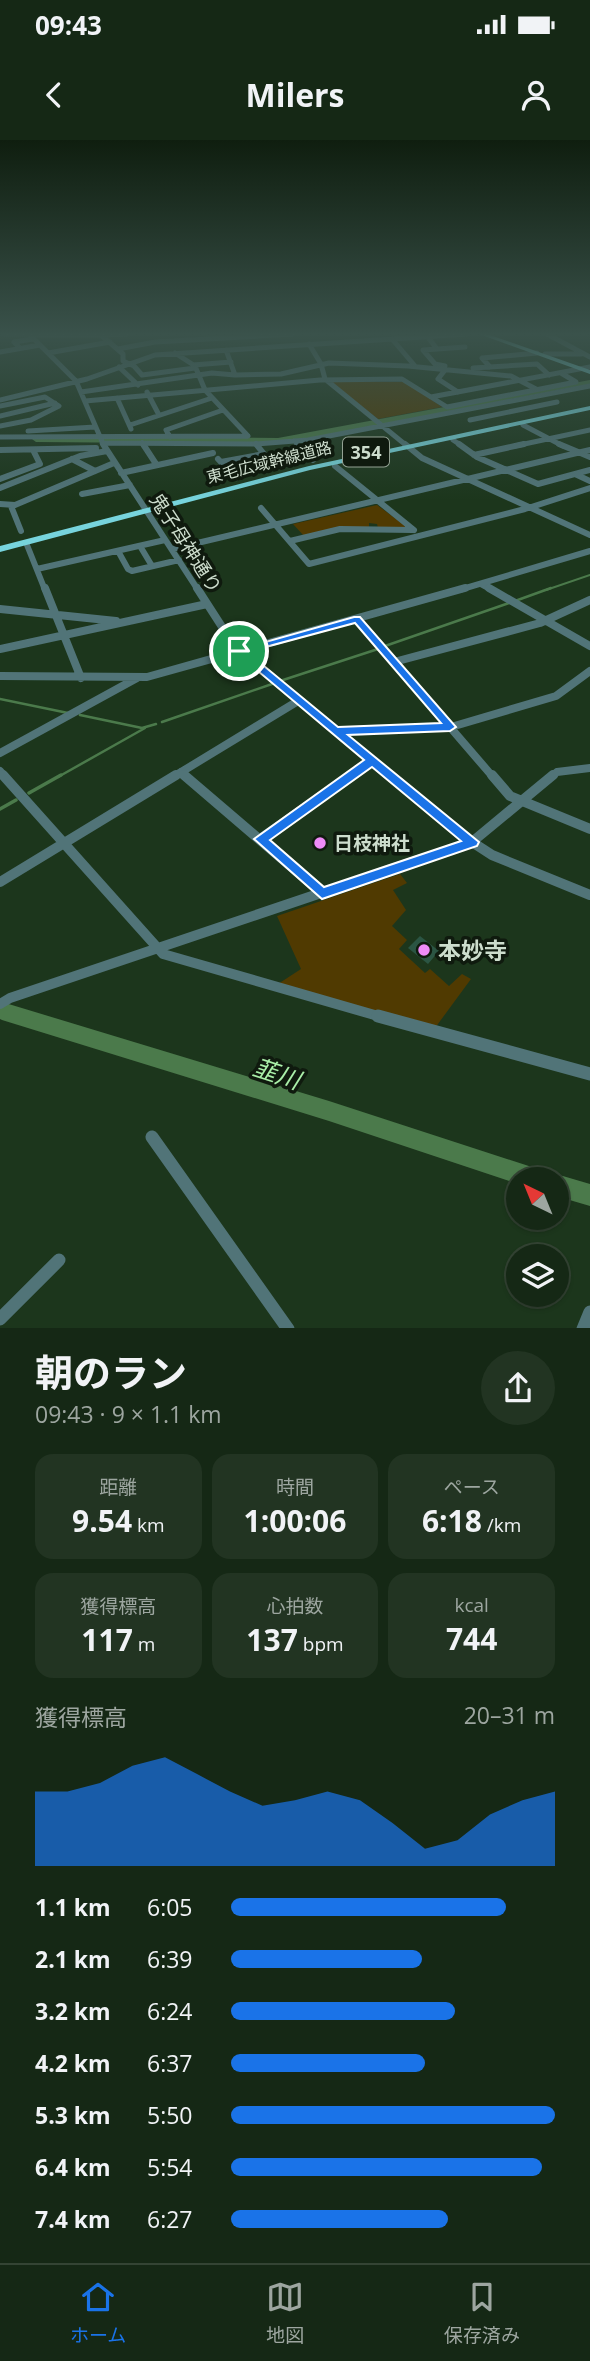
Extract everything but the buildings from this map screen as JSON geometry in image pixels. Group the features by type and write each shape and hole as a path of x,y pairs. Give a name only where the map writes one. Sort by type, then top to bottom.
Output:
{"highway":[{"name":"東毛広域幹線道路","path":"0,546 405,444 590,407"}],"street":[{"path":"2,389 21,403"},
{"path":"0,400 44,389"},
{"path":"81,392 101,389"},
{"path":"146,389 159,415"},
{"path":"85,401 211,389"},
{"path":"338,389 425,460 590,535"},
{"path":"420,389 447,407 534,389"},
{"path":"454,389 458,392"},
{"path":"431,397 471,389"},
{"path":"0,437 102,443 256,444 294,441 570,389"},
{"path":"0,450 33,450 134,437 247,437 205,390"},
{"name":"鬼子母神通り","path":"81,392 95,428 114,463 239,651 472,842 499,858 590,895"},
{"path":"544,394 565,407"},
{"path":"0,406 45,397 59,405 51,412 22,423 0,426"},
{"path":"0,406 12,398"},
{"path":"117,398 134,437"},
{"path":"130,425 212,398"},
{"path":"470,420 557,402"},
{"path":"0,415 55,403"},
{"path":"498,403 511,412"},
{"path":"170,437 166,430 223,410"},
{"path":"457,411 477,425"},
{"path":"523,425 545,439 590,457"},
{"path":"28,431 95,428"},
{"path":"474,455 590,430"},
{"path":"453,440 474,455 538,484 590,470"},
{"path":"294,441 313,460"},
{"path":"1,483 72,459 102,443"},
{"path":"142,443 156,464"},
{"path":"207,444 236,478"},
{"path":"221,462 264,454 256,444"},
{"path":"1,483 40,464 33,450"},
{"path":"172,549 590,450"},
{"path":"121,473 213,453"},
{"path":"72,459 96,471"},
{"path":"0,504 11,506 114,463"},
{"path":"335,466 421,535"},
{"path":"575,474 590,481"},
{"path":"82,494 130,485"},
{"path":"261,508 309,564 531,508 590,488"},
{"path":"11,506 21,531"},
{"path":"289,541 340,529 413,530"},
{"path":"37,569 166,540"},
{"path":"27,545 81,678"},
{"path":"140,546 152,566"},
{"path":"118,551 129,570 178,560"},
{"path":"0,752 137,678 357,619 590,551"},
{"path":"481,584 590,646"},
{"path":"394,662 545,621 590,600"},
{"path":"0,649 207,604"},
{"path":"0,608 125,623"},
{"path":"357,619 510,796 521,803 590,829"},
{"path":"336,731 450,727 555,696 590,671"},
{"path":"0,676 137,678"},
{"path":"0,882 298,701"},
{"path":"260,839 372,761"},
{"path":"0,1004 472,842 556,772 590,768"},
{"path":"0,771 163,954 290,992 590,1074"},
{"path":"181,772 322,893"},
{"path":"152,1137 288,1328"},
{"path":"0,1319 59,1260"},
{"path":"583,1328 590,1312"}],"shaded area":[{"path":"341,389 416,389 442,407 378,419"},
{"path":"377,505 407,527 378,528 377,524 369,523 369,528 304,536 293,524"},
{"path":"400,874 407,883 393,890 406,910 392,926 407,940 399,949 425,973 430,969 449,986 462,974 471,979 435,1028 278,984 301,969 277,916"}],"waterway":[{"path":"36,439 278,441 551,389"},
{"path":"546,590 590,575"},
{"path":"515,601 551,588"},
{"path":"385,646 509,603"},
{"path":"280,681 378,649"},
{"path":"162,722 272,684"},
{"path":"0,699 68,713"},
{"path":"80,715 142,728 156,724"},
{"path":"58,777 145,728"},
{"path":"29,793 61,775"},
{"path":"0,809 16,800"},
{"name":"韮川","path":"2,1011 329,1111 506,1169"},
{"name":"韮川","path":"569,1189 590,1195"}],"place":[{"name":"日枝神社","path":"320,843"},
{"name":"本妙寺","path":"424,950"}],"route":[{"path":"357,619 450,727 336,731 472,842 322,893 260,839 372,761 239,651 357,619"}]}
